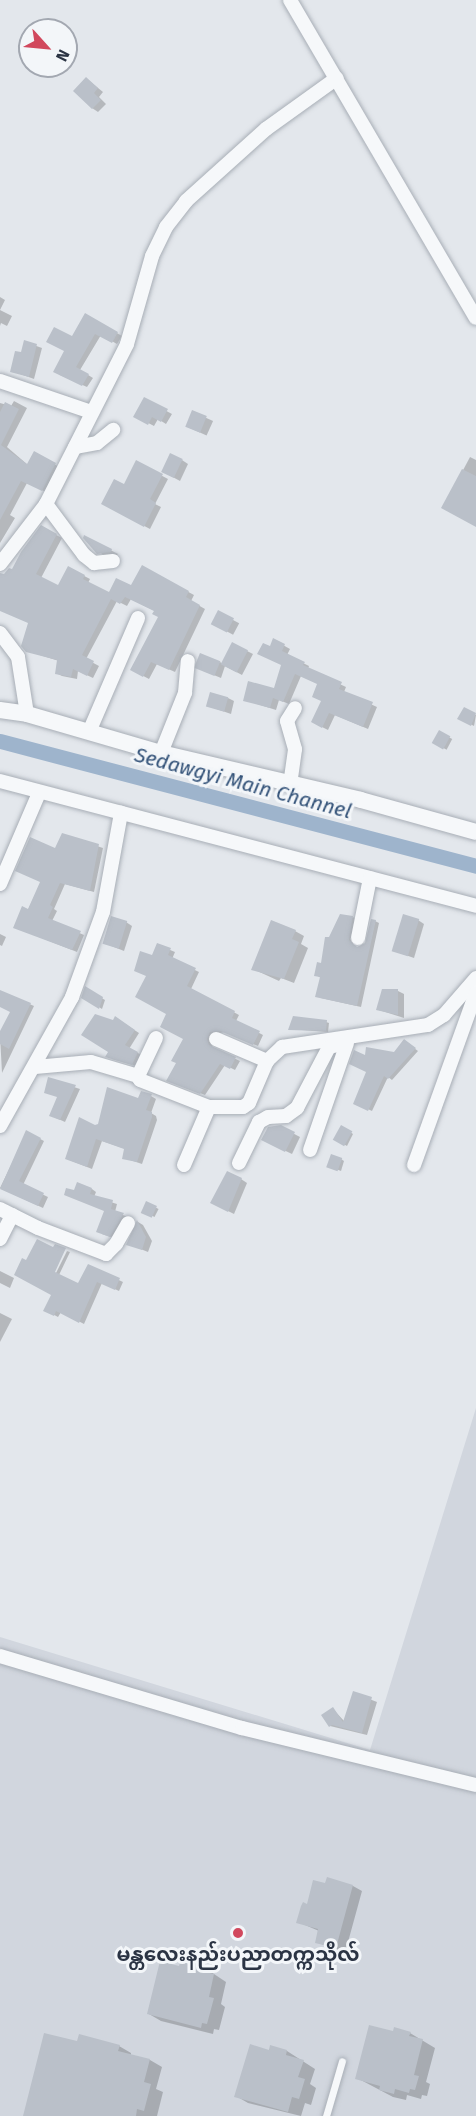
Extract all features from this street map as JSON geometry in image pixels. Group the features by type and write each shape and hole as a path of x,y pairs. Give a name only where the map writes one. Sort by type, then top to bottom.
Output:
{"street":[{"path":"290,0 476,318"},
{"path":"0,564 46,504 127,344 152,256 166,227 186,201 266,129 337,78"},
{"path":"0,381 91,412"},
{"path":"75,447 97,443 113,430"},
{"path":"46,504 84,555 94,563 113,561"},
{"path":"89,732 138,618"},
{"path":"0,633 18,657 27,714"},
{"path":"161,753 185,693 188,661"},
{"path":"290,784 295,749 288,721 295,708"},
{"path":"0,710 27,714 161,753 361,800 476,832"},
{"path":"0,782 476,906"},
{"path":"0,884 39,793"},
{"path":"0,1126 72,997 103,912 121,813"},
{"path":"358,938 369,878"},
{"path":"35,1066 91,1062 138,1076 144,1083 209,1107 243,1107 249,1102 267,1061 282,1047 428,1025 444,1015 476,978"},
{"path":"414,1165 476,993"},
{"path":"239,1163 259,1122 291,1113 297,1108 329,1047 364,1036"},
{"path":"138,1076 156,1038"},
{"path":"216,1039 267,1061"},
{"path":"310,1150 347,1043"},
{"path":"184,1165 209,1107"},
{"path":"0,1239 6,1212 38,1228 106,1254 116,1244 128,1223"},
{"path":"0,1656 242,1728 476,1785"}],"lane":[{"path":"326,2116 342,2061"}],"shaded area":[{"name":"မန္တလေးနည်းပညာတက္ကသိုလ်","path":"476,1408 476,2116 0,2116 0,1637 370,1750"}],"building":[{"path":"86,77 98,88 94,93 101,100 92,109 73,91"},
{"path":"85,313 118,332 112,343 95,334 76,367 89,374 82,386 53,372 64,351 46,342 54,327 72,336"},
{"path":"24,340 37,344 29,377 10,372 15,351 21,352"},
{"path":"144,397 168,409 161,422 152,417 148,425 133,417"},
{"path":"5,402 19,409 1,445 27,464 34,451 56,463 42,491 21,481 0,520 0,412"},
{"path":"192,410 207,416 200,433 185,427"},
{"path":"170,453 183,459 174,478 161,472"},
{"path":"136,460 163,474 150,499 156,503 144,527 101,504 114,479 124,484"},
{"path":"462,469 476,476 476,527 441,508"},
{"path":"41,525 57,534 36,574 58,585 68,566 85,575 83,579 109,592 116,578 131,585 142,565 189,591 186,597 200,605 169,670 151,662 143,677 130,670 158,617 152,614 154,611 125,597 120,604 111,599 82,655 94,661 87,676 73,669 71,677 55,674 57,660 26,652 21,646 28,623 0,611 0,573 4,574 9,568 12,569 21,552"},
{"path":"84,535 112,549 111,552 97,554 83,538"},
{"path":"218,610 234,618 227,632 211,624"},
{"path":"273,638 285,644 282,651 305,662 303,665 342,682 339,689 373,702 363,727 329,713 322,728 311,722 321,701 312,697 317,684 295,674 283,702 273,698 270,708 243,701 248,681 274,688 281,665 257,654 263,643 270,646"},
{"path":"232,642 248,650 237,672 221,664"},
{"path":"200,653 220,661 214,676 194,668"},
{"path":"210,692 228,697 224,712 206,706"},
{"path":"464,707 476,713 471,726 457,719"},
{"path":"439,730 450,736 443,749 432,743"},
{"path":"62,833 99,844 90,891 60,883 50,905 53,907 48,918 81,931 72,950 13,928 22,906 28,909 40,882 15,871 30,837 55,848"},
{"path":"340,914 353,916 349,940 357,947 365,943 371,919 376,920 357,1006 315,997 320,977 314,976 317,962 321,963 325,937 329,937"},
{"path":"403,914 419,919 408,956 392,951"},
{"path":"111,916 127,921 119,949 103,944"},
{"path":"271,920 296,930 292,939 299,942 284,979 251,970"},
{"path":"157,943 171,948 168,955 196,968 187,986 235,1011 232,1018 260,1031 253,1045 220,1031 210,1032 207,1039 209,1045 236,1057 230,1069 220,1064 200,1094 166,1081 176,1063 171,1061 183,1039 160,1027 166,1014 135,997 146,976 134,971 140,951 152,955"},
{"path":"85,986 103,997 99,1009 81,998"},
{"path":"382,989 398,989 398,1015 376,1010"},
{"path":"0,990 31,1003 9,1049 0,1044 0,1031 10,1012 0,1007"},
{"path":"95,1014 113,1020 115,1016 135,1030 125,1045 138,1052 132,1065 105,1057 108,1052 81,1035"},
{"path":"293,1016 327,1020 326,1031 288,1030"},
{"path":"404,1039 416,1048 388,1079 384,1076 368,1111 353,1104 366,1072 349,1064 354,1050 365,1055 366,1047 394,1052"},
{"path":"48,1077 76,1085 60,1120 49,1116 57,1097 44,1093"},
{"path":"107,1087 138,1098 141,1091 152,1094 146,1110 152,1112 152,1117 137,1162 122,1159 124,1149 96,1139 87,1167 65,1159 79,1117 95,1125 98,1124"},
{"path":"281,1125 295,1132 285,1152 261,1140 268,1127"},
{"path":"341,1125 352,1131 344,1146 333,1140"},
{"path":"26,1130 41,1138 19,1181 44,1193 38,1206 0,1189"},
{"path":"331,1154 342,1158 337,1171 326,1167"},
{"path":"227,1171 242,1178 228,1212 210,1203"},
{"path":"77,1182 92,1188 90,1194 113,1200 111,1209 124,1213 110,1237 96,1232 104,1211 64,1195 66,1188 74,1190"},
{"path":"146,1201 157,1206 152,1218 141,1213"},
{"path":"137,1220 146,1237 142,1250 126,1245"},
{"path":"37,1239 53,1247 55,1244 66,1248 55,1272 78,1283 88,1264 120,1278 115,1290 97,1282 79,1323 56,1311 54,1316 43,1311 51,1295 14,1275 22,1258 26,1260"},
{"path":"353,1691 372,1697 362,1733 332,1725 329,1727 321,1715 333,1707 343,1722"},
{"path":"327,1877 353,1885 336,1948 315,1943 318,1929 296,1923 303,1902 307,1904 313,1880 325,1883"},
{"path":"181,1959 203,1964 201,1971 214,1974 209,1997 214,1998 207,2024 202,2023 201,2028 147,2014 160,1961 179,1966"},
{"path":"369,2025 393,2031 394,2027 411,2032 409,2036 423,2039 414,2075 419,2076 415,2090 410,2089 409,2093 395,2089 394,2094 379,2090 380,2086 355,2079"},
{"path":"44,2033 77,2041 79,2034 120,2045 118,2051 150,2059 144,2082 151,2084 144,2111 137,2109 136,2116 23,2116"},
{"path":"250,2044 269,2050 270,2045 287,2050 286,2055 304,2060 298,2077 305,2079 299,2099 292,2097 288,2112 234,2097"}],"waterway":[{"name":"Sedawgyi Main Channel","path":"0,741 476,866"}],"place":[{"name":"မန္တလေးနည်းပညာတက္ကသိုလ်","path":"238,1933"}]}
